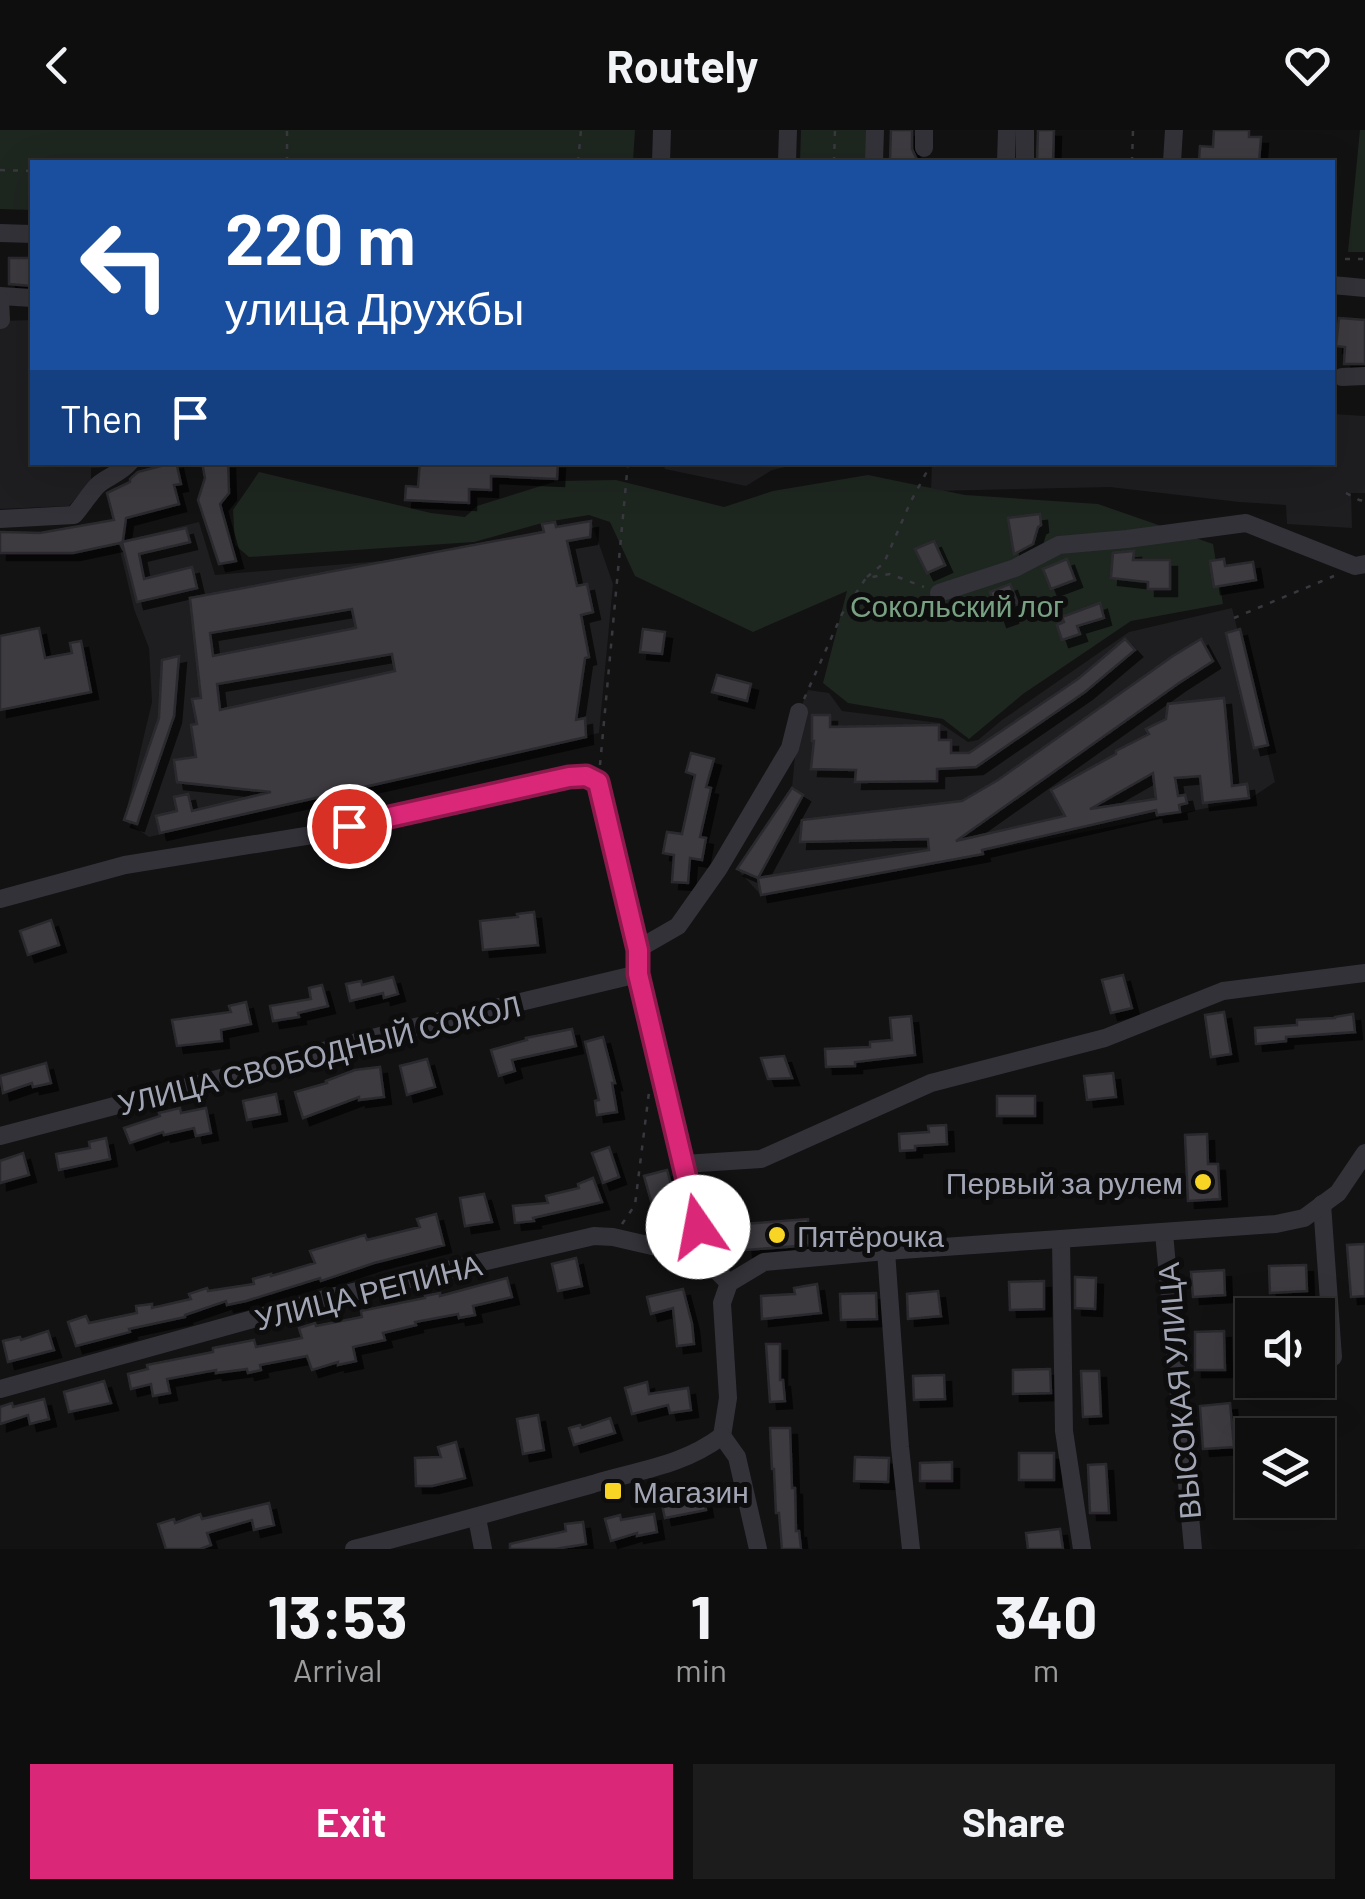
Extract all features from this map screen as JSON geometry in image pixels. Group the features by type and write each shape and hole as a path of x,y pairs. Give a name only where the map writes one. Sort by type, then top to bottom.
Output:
{"street":[{"path":"661,160 662,130"},
{"path":"787,160 788,130"},
{"path":"874,160 875,130"},
{"path":"1006,160 1007,130"},
{"path":"1025,130 1025,160"},
{"path":"1172,160 1174,130"},
{"path":"0,233 30,234"},
{"path":"1335,285 1365,288"},
{"path":"1,320 0,298 30,298"},
{"path":"1342,377 1365,376"},
{"path":"0,519 74,515 97,484 121,473 128,465"},
{"path":"939,592 1015,568 1060,545 1246,523 1360,565"},
{"path":"638,950 678,926 719,868 790,748 798,712"},
{"path":"0,900 126,865 312,835 569,777 592,779 638,950 638,974 704,1258 728,1283"},
{"path":"684,1164 761,1158 931,1083 1105,1038 1223,991 1365,973"},
{"name":"УЛИЦА СВОБОДНЫЙ СОКОЛ","path":"0,1136 407,1028 638,974"},
{"path":"354,1549 674,1463 701,1452 722,1436 728,1398 722,1303 728,1283 764,1262 1276,1224 1304,1218 1338,1193 1365,1153"},
{"path":"1322,1204 1329,1298"},
{"name":"ВЫСОКАЯ УЛИЦА","path":"1164,1233 1192,1549"},
{"name":"УЛИЦА РЕПИНА","path":"0,1389 336,1296 594,1236 704,1258"},
{"path":"1061,1240 1064,1431 1082,1549"},
{"path":"886,1251 911,1549"},
{"path":"722,1436 738,1458 758,1549"},
{"path":"476,1518 483,1549"}],"path":[{"path":"287,160 288,130"},
{"path":"578,160 581,130"},
{"path":"834,160 835,130"},
{"path":"1132,160 1133,130"},
{"path":"0,170 30,171"},
{"path":"1335,259 1365,259"},
{"path":"592,779 628,465"},
{"path":"798,712 842,614 866,578 884,563 930,465"},
{"path":"1346,493 1365,501"},
{"path":"1234,618 1360,565"},
{"path":"866,578 890,574 939,592"},
{"path":"613,1237 636,1205 650,1081"}],"shaded area":[{"path":"30,320 30,465 122,465 91,468 91,481 69,506 0,509 0,321"},
{"path":"1335,414 1365,416 1365,493 1351,493 1352,528 1287,524 1286,505 1110,487 931,491 932,465 1335,465"},
{"path":"664,465 794,465 772,470 746,486 665,469"},
{"path":"591,521 613,584 599,733 149,837 124,820 152,702 149,648 134,609 118,542 199,522 215,575 393,560"},
{"path":"1232,608 1275,782 1248,800 761,895 737,869 792,788 799,712 808,690 829,693 842,711 940,723 968,742 978,740 1129,632"}],"green space":[{"path":"0,130 635,130 633,160 30,160 30,210 0,209"},
{"path":"801,130 867,130 866,160 800,160"},
{"path":"1360,130 1365,130 1365,252 1348,252"},
{"name":"Сокольский лог","path":"259,472 431,513 465,517 477,506 557,481 616,480 724,507 773,491 868,475 965,495 1098,504 1213,544 1223,604 1131,621 1023,694 969,739 943,719 848,703 823,683 847,591 753,632 635,576 610,522 589,515 546,522 474,542 249,557 235,545 233,510"}],"building":[{"path":"891,130 912,130 912,149 917,160 890,160"},
{"path":"1038,130 1054,130 1053,160 1037,160"},
{"path":"1214,130 1249,130 1249,137 1261,137 1259,160 1199,160 1200,146 1213,147"},
{"path":"9,258 30,258 30,286 9,284"},
{"path":"1339,318 1365,320 1365,364 1344,364 1345,347 1336,346"},
{"path":"177,465 181,484 174,485 179,504 126,518 122,547 120,543 73,553 0,553 0,532 40,533 114,520 107,493 130,482 138,472"},
{"path":"203,465 228,465 229,493 220,504 236,561 219,564 198,500 205,478"},
{"path":"420,465 558,465 557,479 491,476 491,490 469,489 469,503 405,500 406,486 418,487"},
{"path":"1040,514 1041,525 1033,544 1014,554 1008,518"},
{"path":"591,521 590,537 567,541 577,586 587,584 593,612 581,615 589,657 585,658 576,720 585,718 586,737 160,833 156,816 177,811 174,797 188,794 192,811 271,792 177,782 174,760 196,757 191,725 197,724 192,699 201,698 190,598 544,532 542,524 555,522 556,527","holes":["352,609 356,628 213,656 210,633","392,654 395,671 220,710 217,684"]},
{"path":"186,528 190,542 139,554 144,579 192,567 197,588 137,602 122,542"},
{"path":"934,541 945,565 927,573 915,549"},
{"path":"1134,551 1133,560 1170,560 1170,589 1148,589 1148,582 1111,578 1113,553"},
{"path":"1067,559 1075,580 1051,589 1043,569"},
{"path":"1224,559 1225,566 1253,562 1256,580 1214,587 1210,561"},
{"path":"1010,584 1018,604 1008,608 1011,616 1000,620 990,592"},
{"path":"1100,603 1104,618 1077,626 1080,634 1062,640 1057,625 1064,622 1062,617"},
{"path":"39,628 45,658 72,653 70,643 81,641 91,692 0,710 0,636"},
{"path":"643,629 665,632 662,654 640,652"},
{"path":"1240,629 1268,745 1254,748 1226,633"},
{"path":"1125,639 1135,650 1085,692 976,767 937,769 937,781 855,782 856,770 811,769 812,715 830,715 830,727 939,725 939,740 951,740 951,753 969,753 1078,679"},
{"path":"1201,639 1213,661 956,841 1065,816 1051,790 1149,734 1146,729 1166,719 1168,704 1224,698 1232,786 1247,784 1249,798 1203,803 1200,776 1175,778 1178,796 1185,795 1187,803 1179,805 1180,812 1157,815 1156,810 982,850 983,854 761,895 758,878 929,850 928,839 800,842 802,820 962,801 998,780","holes":["1153,773 1156,799 1090,809"]},
{"path":"179,656 174,716 137,824 124,820 159,718 162,660"},
{"path":"717,675 751,684 747,701 712,692"},
{"path":"691,753 714,759 700,837 706,838 702,860 690,858 688,883 672,882 674,855 663,853 667,832 682,834 695,775 686,772"},
{"path":"792,788 803,795 758,878 737,869"},
{"path":"534,912 538,945 483,950 480,921"},
{"path":"51,920 59,945 28,955 20,931"},
{"path":"1123,975 1132,1008 1111,1013 1102,980"},
{"path":"393,977 398,994 384,998 383,993 350,1001 346,984 361,981 362,985"},
{"path":"322,985 328,1006 273,1021 270,1006 311,999 309,988"},
{"path":"246,1002 251,1024 221,1030 222,1041 177,1046 172,1020 231,1012 229,1006"},
{"path":"1224,1012 1231,1054 1211,1057 1205,1015"},
{"path":"1353,1014 1355,1032 1286,1037 1286,1041 1256,1044 1255,1028"},
{"path":"911,1016 915,1055 826,1067 825,1049 870,1047 870,1042 892,1040 890,1018"},
{"path":"572,1029 576,1046 512,1060 515,1071 499,1076 491,1050"},
{"path":"603,1037 615,1083 617,1112 597,1115 595,1101 599,1100 585,1042"},
{"path":"784,1056 792,1078 768,1079 761,1058"},
{"path":"427,1059 435,1087 407,1095 400,1066"},
{"path":"46,1063 51,1083 33,1087 32,1083 3,1093 0,1076"},
{"path":"380,1067 384,1097 359,1097 303,1118 295,1092 355,1070"},
{"path":"1113,1073 1116,1097 1087,1100 1084,1076"},
{"path":"276,1094 280,1114 247,1120 243,1101"},
{"path":"997,1096 1035,1096 1035,1116 997,1116"},
{"path":"180,1108 181,1113 206,1108 211,1133 196,1136 194,1128 164,1135 163,1132 130,1143 124,1128"},
{"path":"946,1125 947,1144 900,1151 899,1134 929,1132 928,1126"},
{"name":"Первый за рулем","path":"1207,1134 1208,1164 1218,1164 1220,1199 1188,1201 1185,1135"},
{"path":"106,1138 110,1159 59,1170 56,1154 90,1148 89,1142"},
{"path":"609,1147 619,1177 603,1183 592,1153"},
{"path":"23,1153 29,1175 0,1183 0,1161"},
{"path":"667,1170 676,1202 653,1208 644,1176"},
{"path":"593,1178 602,1202 515,1223 513,1206 548,1203 546,1196 579,1188 578,1184"},
{"path":"484,1194 492,1222 465,1226 460,1198"},
{"path":"436,1214 444,1245 246,1301 227,1305 226,1301 185,1317 76,1346 68,1322 86,1316 89,1323 137,1313 136,1306 152,1304 152,1308 191,1299 189,1294 207,1288 208,1291 254,1284 253,1279 315,1263 310,1251 365,1235 367,1240 420,1227 417,1219"},
{"name":"Пятёрочка","path":"808,1219 810,1245 746,1250 744,1224"},
{"path":"1365,1244 1365,1296 1351,1297 1347,1245"},
{"path":"576,1258 582,1286 558,1291 552,1264"},
{"path":"1306,1265 1307,1291 1270,1293 1269,1266"},
{"path":"1224,1270 1225,1295 1193,1297 1191,1272"},
{"path":"1075,1277 1096,1278 1095,1309 1075,1308"},
{"path":"507,1278 512,1297 473,1306 475,1315 415,1322 416,1325 383,1333 385,1340 353,1347 356,1361 312,1370 307,1356 260,1365 261,1370 248,1373 247,1369 216,1370 167,1379 170,1393 153,1396 151,1384 131,1389 128,1374 148,1369 147,1365 254,1340 256,1347 302,1338 299,1328 315,1323 316,1326 362,1317 361,1311"},
{"path":"1044,1281 1044,1309 1010,1310 1009,1282"},
{"path":"817,1284 821,1313 762,1319 761,1296 795,1294 794,1288"},
{"path":"683,1289 694,1344 677,1346 673,1308 651,1314 647,1297"},
{"path":"938,1291 941,1316 908,1319 907,1294"},
{"path":"876,1293 877,1319 841,1320 840,1294"},
{"path":"48,1331 54,1350 8,1362 3,1341"},
{"path":"1224,1331 1225,1370 1195,1370 1195,1332"},
{"path":"766,1344 780,1344 780,1380 785,1401 770,1402"},
{"path":"1050,1369 1051,1393 1013,1394 1013,1370"},
{"path":"1081,1371 1099,1371 1101,1416 1083,1417"},
{"path":"944,1375 945,1399 914,1400 913,1376"},
{"path":"104,1381 111,1403 69,1412 64,1392"},
{"path":"647,1382 649,1394 688,1388 691,1410 670,1413 668,1405 632,1414 625,1388"},
{"path":"44,1399 49,1419 30,1424 28,1415 0,1424 0,1407"},
{"path":"1230,1403 1234,1447 1203,1449 1200,1406"},
{"path":"538,1415 544,1450 523,1454 517,1419"},
{"path":"610,1418 615,1433 574,1445 569,1428"},
{"path":"770,1428 790,1428 792,1488 801,1549 782,1549"},
{"path":"456,1442 465,1478 416,1486 415,1458 441,1457 438,1447"},
{"path":"1019,1453 1054,1453 1054,1480 1019,1480"},
{"path":"855,1457 889,1458 888,1482 854,1481"},
{"path":"952,1462 952,1481 920,1481 920,1463"},
{"path":"1106,1464 1109,1513 1090,1513 1088,1465"},
{"path":"703,1492 706,1510 665,1518 661,1500"},
{"path":"269,1503 274,1525 254,1530 252,1520 207,1533 211,1545 200,1549 166,1549 158,1524 200,1514 202,1519"},
{"path":"654,1514 657,1532 611,1541 605,1519"},
{"path":"583,1522 586,1544 510,1549 510,1544 566,1531 565,1524"},
{"path":"1060,1529 1063,1549 1028,1549 1026,1533"}],"place":[{"name":"Первый за рулем","path":"1203,1182"},
{"name":"Пятёрочка","path":"777,1235"},
{"name":"Магазин","path":"613,1491"}],"route":[{"path":"349,826 569,777 586,776 598,782 638,950 638,974 698,1227"}]}
